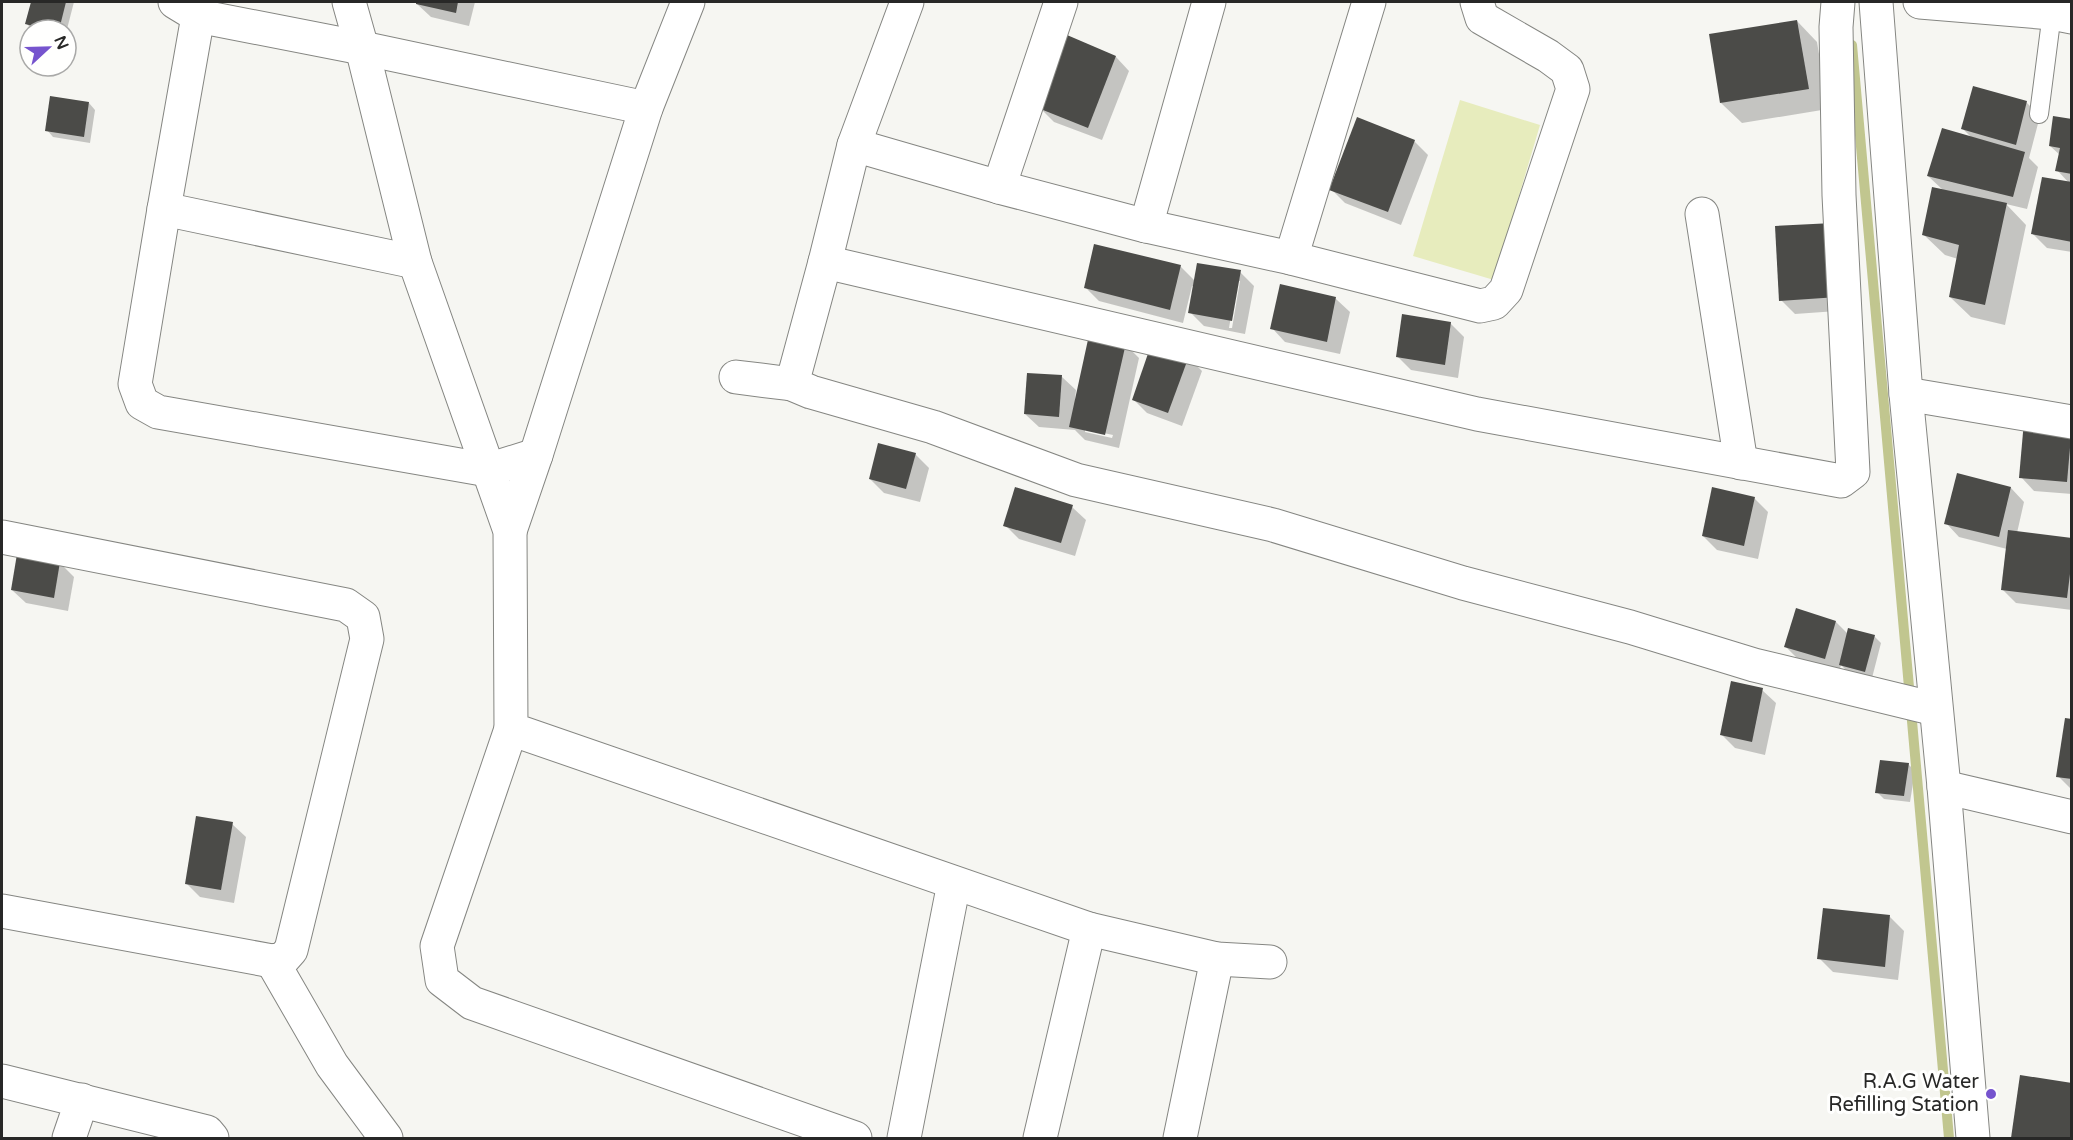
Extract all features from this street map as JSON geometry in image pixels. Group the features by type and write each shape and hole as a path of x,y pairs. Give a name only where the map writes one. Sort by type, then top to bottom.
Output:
{"street":[{"path":"349,2 415,262 510,531"},
{"path":"688,2 646,108 510,531 511,729 437,946 442,980 472,1004 855,1138"},
{"path":"792,384 854,145 907,2"},
{"path":"999,187 1061,2"},
{"path":"1146,226 1209,2"},
{"path":"1291,258 1369,2"},
{"path":"854,145 1146,226 1291,258 1480,306 1494,303 1506,290 1573,89 1567,70 1548,56 1482,18 1477,2"},
{"path":"825,262 1477,414 1841,481 1853,472 1839,195 1836,27 1838,2"},
{"path":"1876,2 1906,394 1944,787 1973,1138"},
{"path":"1920,2 2062,15"},
{"path":"536,455 488,470 158,412 142,403 135,384 164,209 186,8 646,108"},
{"path":"164,209 415,262"},
{"path":"1702,214 1741,463"},
{"path":"736,377 792,384 811,392 933,427 1076,480 1273,525 1463,583 1630,627 1754,665 1935,709"},
{"path":"1906,394 2072,423"},
{"path":"2,537 346,605 363,617 367,639 291,950 283,959 272,961 2,911"},
{"path":"511,729 1089,929 1217,959 1270,962"},
{"path":"1944,787 2072,817"},
{"path":"904,1138 954,883"},
{"path":"1040,1138 1089,929"},
{"path":"1180,1138 1217,959"},
{"path":"272,961 332,1065 386,1138"},
{"path":"2,1081 207,1132 212,1138"},
{"path":"69,1138 82,1101"}],"lane":[{"path":"2039,114 2062,15"}],"green space":[{"path":"1460,100 1540,125 1494,280 1413,256"}],"building":[{"path":"31,2 66,2 62,18 27,18"},
{"path":"416,2 458,2 456,13 416,4"},
{"path":"1797,20 1809,89 1720,103 1709,34"},
{"path":"1067,35 1116,56 1088,128 1038,108"},
{"path":"1973,86 2027,101 2016,145 1961,129"},
{"path":"50,96 89,102 84,137 45,131"},
{"path":"2053,116 2072,119 2072,174 2055,171 2060,148 2049,146"},
{"path":"1357,117 1415,140 1388,212 1329,190"},
{"path":"1942,128 2025,152 2013,197 1927,176"},
{"path":"2042,177 2072,182 2072,242 2031,234"},
{"path":"1932,187 2007,203 1985,305 1949,297 1959,245 1922,235"},
{"path":"1833,223 1838,297 1779,301 1775,226"},
{"path":"1094,244 1181,265 1170,310 1084,288"},
{"path":"1197,263 1241,270 1232,321 1188,313"},
{"path":"1280,284 1336,297 1327,342 1270,329"},
{"path":"1402,314 1451,322 1445,365 1396,357"},
{"path":"1089,335 1126,343 1105,435 1069,427"},
{"path":"1152,342 1189,356 1168,413 1132,400"},
{"path":"1027,373 1062,375 1059,417 1024,414"},
{"path":"2024,421 2072,425 2067,482 2019,478"},
{"path":"878,443 916,453 906,489 869,479"},
{"path":"1957,473 2011,487 1999,537 1944,524"},
{"path":"1015,487 1073,505 1061,543 1003,526"},
{"path":"1712,487 1755,497 1744,546 1702,536"},
{"path":"2008,530 2072,538 2067,598 2001,590"},
{"path":"17,554 60,562 54,598 11,590"},
{"path":"1796,608 1836,621 1825,659 1784,647"},
{"path":"1848,628 1875,635 1865,672 1839,665"},
{"path":"1731,681 1763,688 1752,742 1720,735"},
{"path":"2065,718 2072,719 2072,779 2056,777"},
{"path":"1880,760 1909,763 1904,796 1875,793"},
{"path":"196,816 233,822 221,890 185,884"},
{"path":"1823,908 1890,915 1885,967 1817,959"},
{"path":"2020,1075 2072,1083 2072,1138 2011,1138"}],"waterway":[{"path":"1852,45 1949,1138"}],"place":[{"name":"R.A.G Water Refilling Station","path":"1991,1094"}]}
